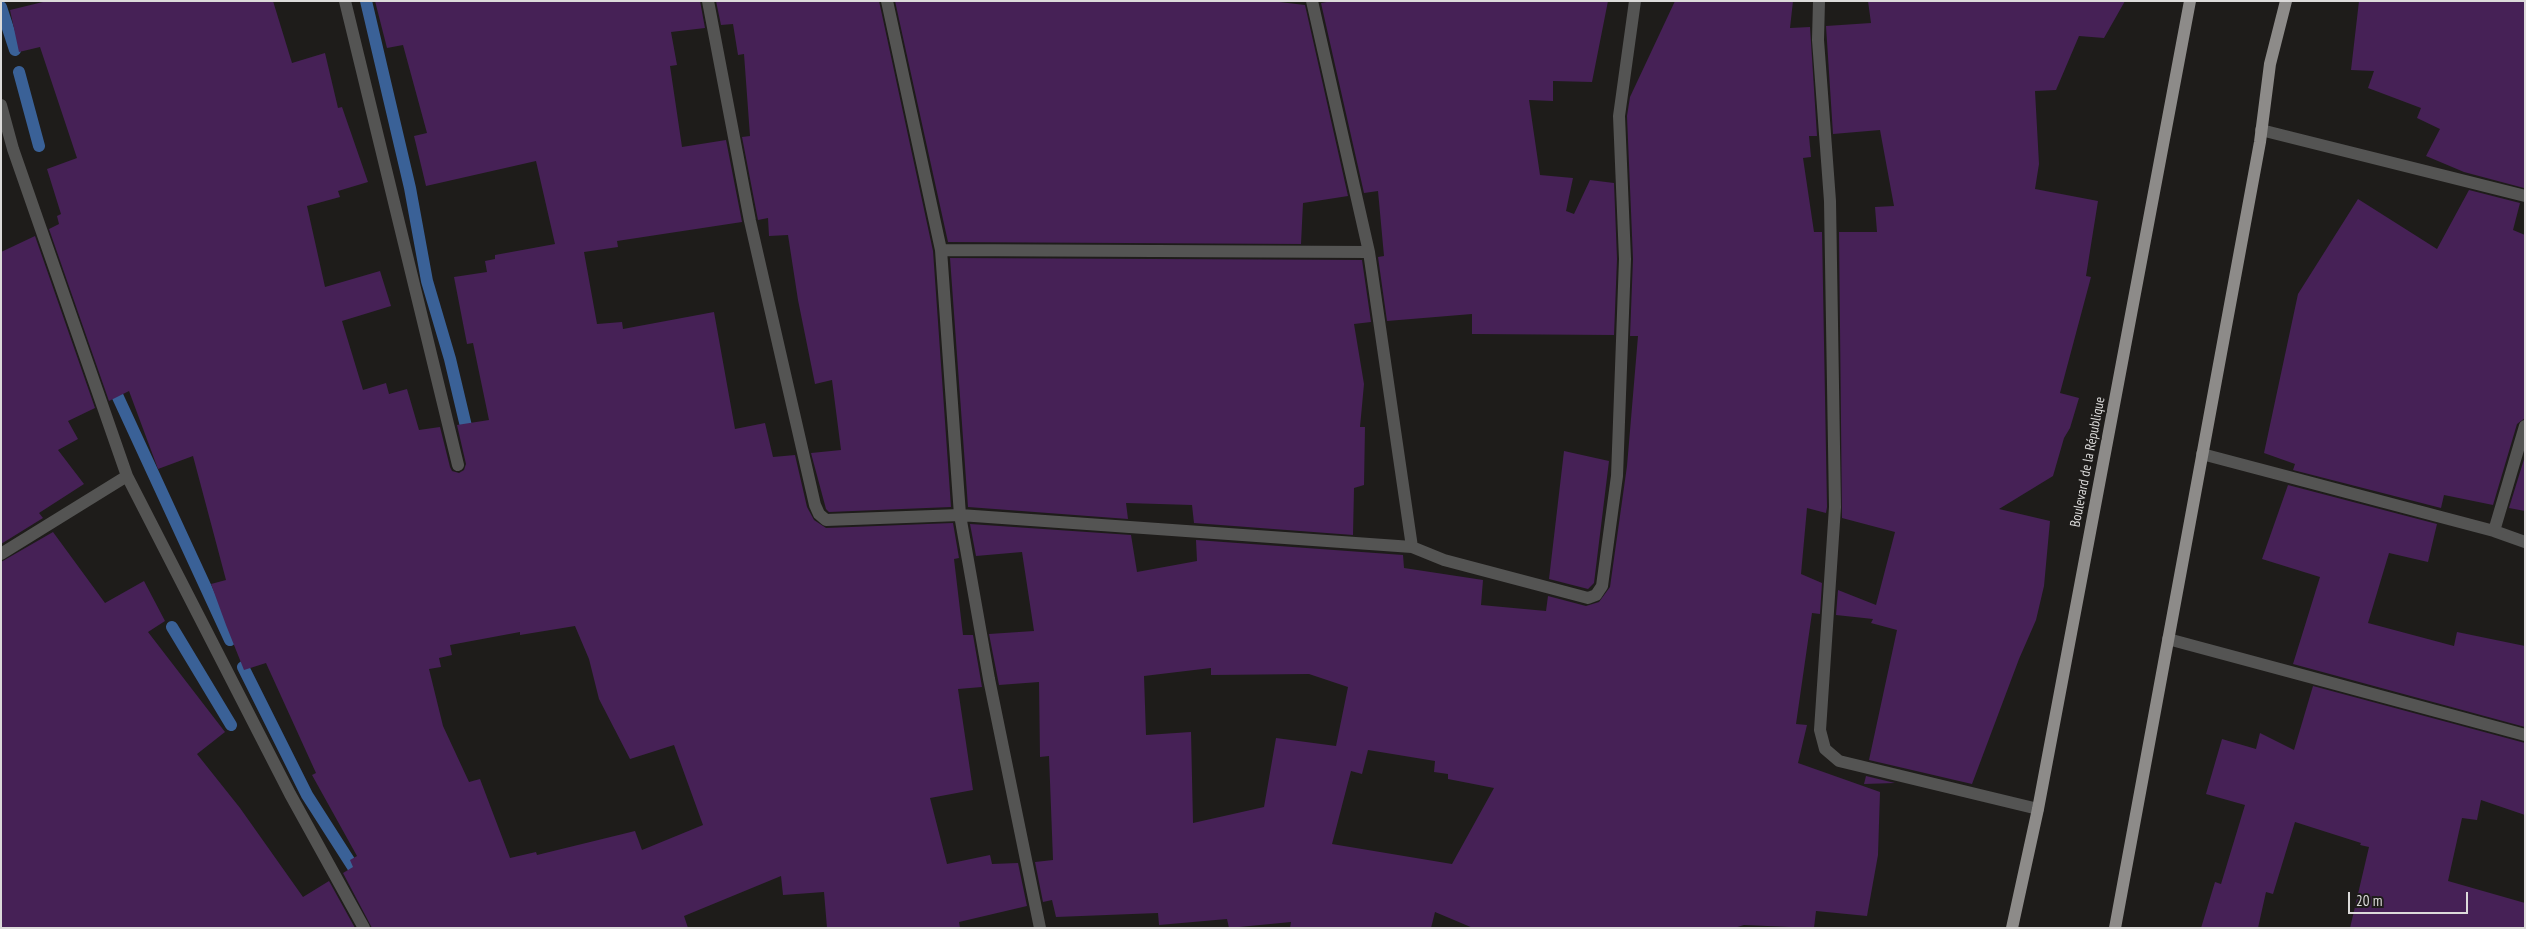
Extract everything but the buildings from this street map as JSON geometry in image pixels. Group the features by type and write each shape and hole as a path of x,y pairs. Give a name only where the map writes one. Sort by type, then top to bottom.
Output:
{"main road":[{"name":"Boulevard de la République","path":"2012,928 2038,809 2190,1"},
{"path":"2115,928 2261,130 2270,64 2286,1"}],"street":[{"path":"345,1 458,465"},
{"path":"708,1 750,221 815,505 819,514 826,520 960,515 1412,547 1444,560 1588,598 1596,595 1602,586 1617,476 1625,259 1620,116 1635,1"},
{"path":"887,1 941,250 960,515 989,680 1040,928"},
{"path":"1312,1 1369,252 1412,547"},
{"path":"1819,1 1818,40 1830,201 1835,507 1820,730 1825,749 1839,761 2038,809"},
{"path":"1,105 13,149 127,476 290,794 364,928"},
{"path":"2261,130 2525,196"},
{"path":"941,250 1369,252"},
{"path":"2494,531 2525,426"},
{"path":"2202,454 2494,531 2525,542"},
{"path":"1,554 127,476"},
{"path":"2168,639 2525,735"}],"waterway":[{"path":"366,1 410,188 427,281 450,359 469,439"},
{"path":"1,7 15,50"},
{"path":"19,72 39,146"},
{"path":"111,382 230,640"},
{"path":"172,627 231,725"},
{"path":"243,667 307,795 362,881"}]}
